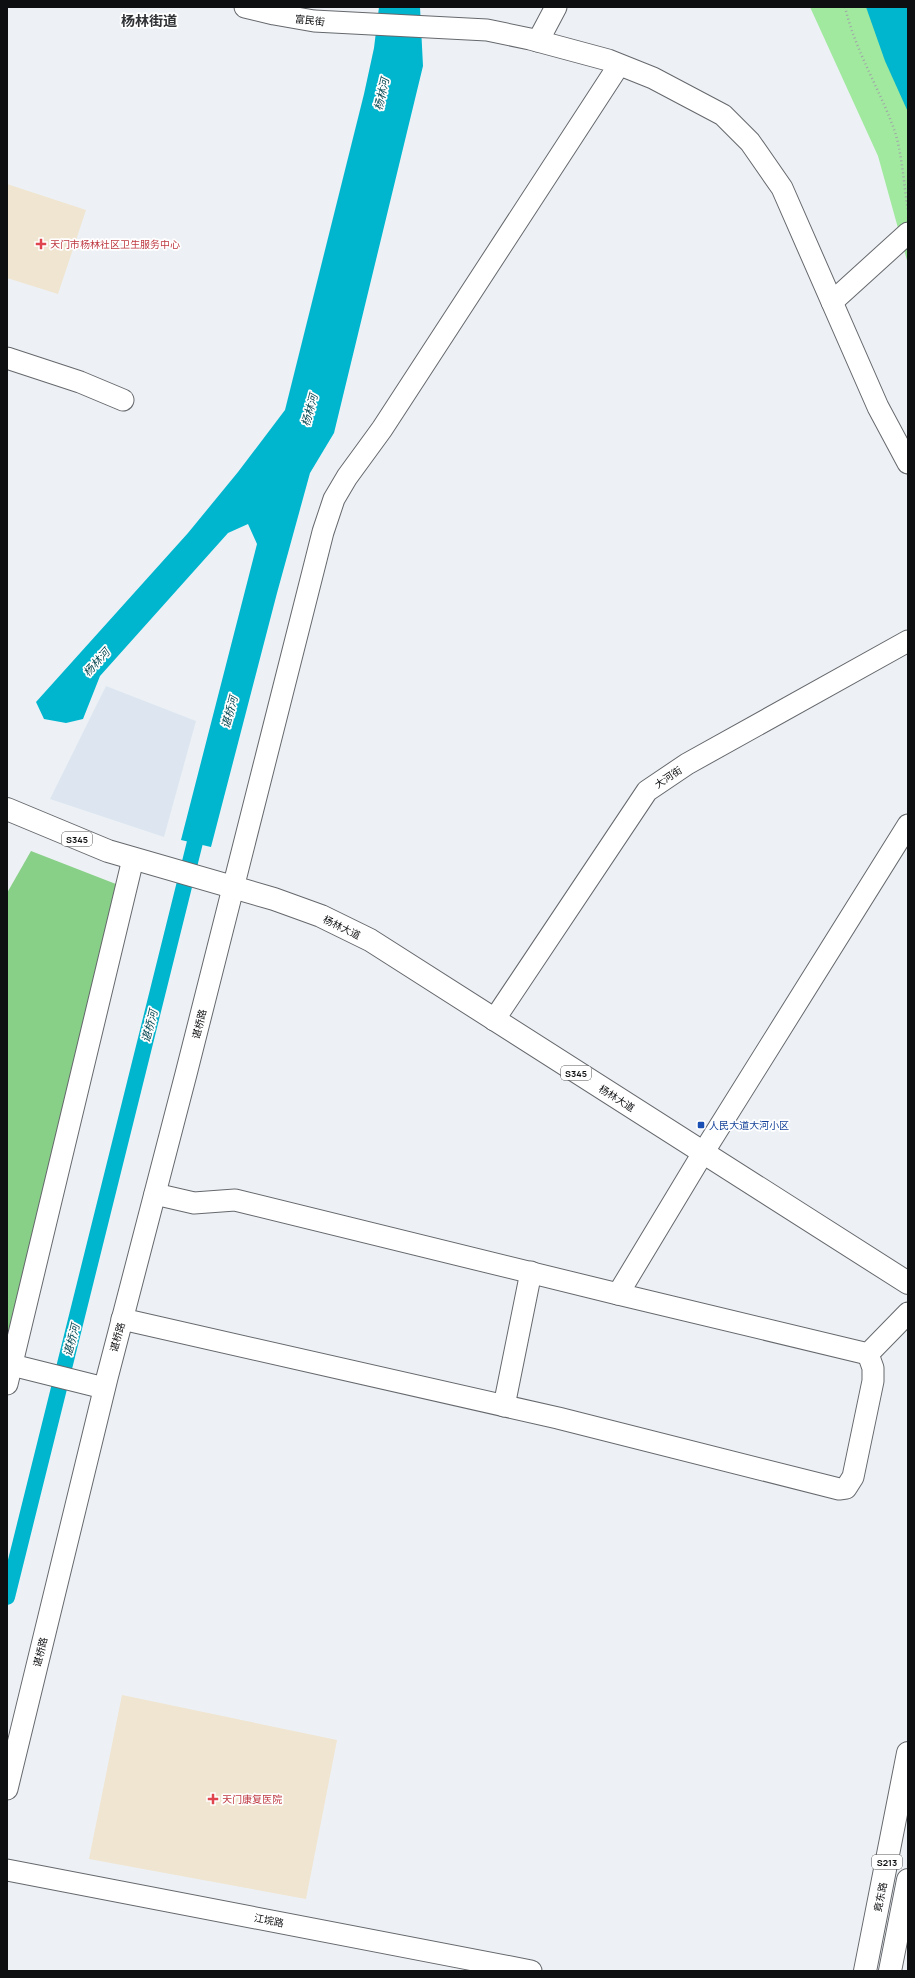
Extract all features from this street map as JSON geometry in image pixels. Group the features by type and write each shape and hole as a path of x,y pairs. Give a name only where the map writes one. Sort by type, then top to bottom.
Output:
{"main road":[{"name":"S345","path":"7,809 88,843 141,861 233,887"},
{"name":"杨林大道","path":"233,887 274,899 321,916 370,940 908,1283"},
{"name":"竟东路","path":"865,1971 908,1753"},
{"name":"S213","path":"890,1971 908,1880"}],"street":[{"name":"富民街","path":"245,7 274,14 326,14 352,24 487,30 538,41 570,49 653,78 723,115 750,142 782,188 878,407 908,463"},
{"path":"538,41 556,7"},
{"name":"谌桥路","path":"7,1789 104,1388 155,1194 323,532 334,500 347,477 382,429 619,65"},
{"path":"832,302 908,233"},
{"path":"7,358 80,382 123,400"},
{"name":"大河街","path":"494,1020 647,791 687,764 908,641"},
{"path":"618,1294 703,1153 908,825"},
{"path":"104,1388 9,1375 141,861"},
{"path":"155,1194 194,1203 235,1200 868,1354"},
{"path":"504,1406 531,1272"},
{"path":"868,1354 908,1313"},
{"path":"122,1319 504,1406 839,1489 846,1488 852,1482 873,1381 873,1368 868,1354"},
{"name":"江垸路","path":"7,1870 531,1971"}],"path":[{"path":"845,7 848,21 865,65 895,131 908,211"}],"shaded area":[{"name":"天门市杨林社区卫生服务中心","path":"7,184 86,210 58,294 7,278"},
{"path":"106,686 196,721 164,837 50,799"},
{"name":"天门康复医院","path":"122,1695 337,1740 306,1899 89,1859"}],"green space":[{"path":"810,7 908,7 908,264 878,156"},
{"path":"31,851 121,886 7,1352 7,893"}],"water":[{"name":"杨林河","path":"379,7 420,7 423,66 334,433 310,473 211,847 181,840 257,544 248,524 228,533 100,676 83,719 66,723 44,719 36,702 188,533 238,472 285,410 364,94 374,48"},
{"path":"866,7 908,7 908,112 885,61"}],"waterway":[{"name":"谌桥河","path":"7,1597 200,822"}],"place":[{"name":"天门市杨林社区卫生服务中心","path":"41,244"},
{"name":"人民大道大河小区","path":"701,1125"},
{"name":"天门康复医院","path":"213,1799"}],"district":[{"name":"杨林街道","path":"149,20"}]}
